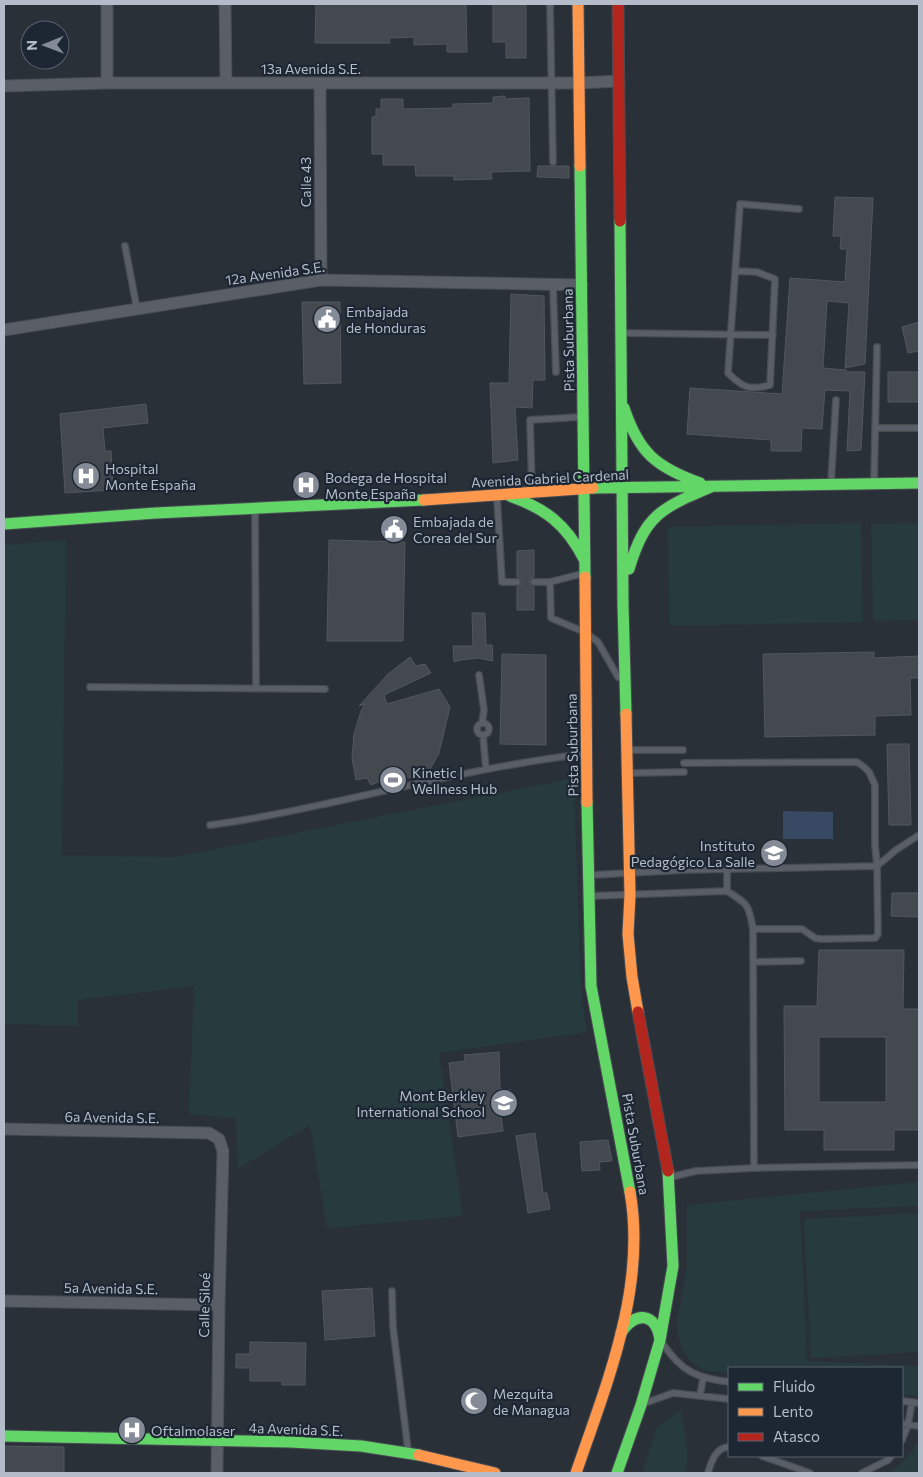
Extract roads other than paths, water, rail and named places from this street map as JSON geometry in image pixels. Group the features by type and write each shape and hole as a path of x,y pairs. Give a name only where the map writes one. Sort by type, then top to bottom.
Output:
{"main road":[{"name":"Pista Suburbana","path":"576,1473 620,1333 631,1278 633,1236 632,1211 591,986 588,896 588,753 578,4"},
{"name":"Pista Suburbana","path":"617,1473 641,1405 660,1340 673,1266 669,1178 632,977 628,934 630,895 623,604 618,4"},
{"path":"621,393 631,428 644,451 665,469 711,487"},
{"name":"Avenida Gabriel Cardenal","path":"4,524 156,513 585,488 919,483"},
{"path":"623,604 633,554 646,525 659,511 711,487"},
{"path":"501,494 535,506 556,520 570,534 584,559"},
{"path":"620,1333 629,1321 641,1317 654,1322 660,1334 660,1340"},
{"name":"4a Avenida S.E.","path":"4,1436 354,1446 408,1452 495,1473"}],"street":[{"path":"106,4 107,83"},
{"path":"225,4 226,83"},
{"name":"13a Avenida S.E.","path":"4,86 107,83 579,83 619,81"},
{"name":"Calle 43","path":"320,83 321,280"},
{"name":"12a Avenida S.E.","path":"4,330 321,280 582,285"},
{"name":"6a Avenida S.E.","path":"4,1130 209,1133 219,1139"},
{"name":"Calle Siloé","path":"216,1473 223,1151 219,1139"},
{"name":"5a Avenida S.E.","path":"4,1301 219,1305"}],"lane":[{"path":"550,4 553,162"},
{"path":"735,271 757,272 776,279 770,385 758,388 740,385 728,373 730,334 740,204 799,209"},
{"path":"125,246 137,309"},
{"path":"553,284 556,372"},
{"path":"621,333 773,335"},
{"path":"874,483 877,347"},
{"path":"831,483 836,400"},
{"path":"532,492 530,420 584,417"},
{"path":"875,428 919,428"},
{"path":"501,494 502,582 517,582"},
{"path":"255,508 256,688"},
{"path":"534,582 550,582 585,574"},
{"path":"550,582 551,618 586,632 598,642 616,671 625,693"},
{"path":"479,675 484,710 482,723 477,727 477,731 479,735 483,736 486,769"},
{"path":"90,687 325,689"},
{"path":"626,750 684,750"},
{"path":"210,825 284,814 486,769 588,753"},
{"path":"684,763 849,761 864,766 875,785 878,934 875,938 821,939 815,938 802,930 753,929"},
{"path":"627,773 684,772"},
{"path":"588,875 877,866 896,850 919,835"},
{"path":"727,871 727,891"},
{"path":"588,896 727,891 748,906 753,929 754,1168"},
{"path":"753,962 801,961"},
{"path":"669,1178 696,1171 919,1165"},
{"path":"392,1291 393,1327 408,1452"},
{"path":"660,1340 675,1360 703,1379 728,1382"},
{"path":"700,1395 703,1379"},
{"path":"641,1405 673,1393 728,1399"},
{"path":"903,1401 919,1403"},
{"path":"912,1402 905,1424 919,1426"},
{"path":"708,1473 713,1457 724,1447 728,1447"},
{"path":"765,1457 810,1473"},
{"path":"862,1473 888,1460 890,1457"}],"water":[{"path":"783,811 833,812 833,839 783,839"}],"place":[{"name":"Embajada de Honduras","path":"327,319"},
{"name":"Hospital Monte España","path":"86,476"},
{"name":"Bodega de Hospital Monte España","path":"306,485"},
{"name":"Embajada de Corea del Sur","path":"394,529"},
{"name":"Kinetic | Wellness Hub","path":"393,780"},
{"name":"Instituto Pedagógico La Salle","path":"774,853"},
{"name":"Mont Berkley International School","path":"504,1103"},
{"name":"Mezquita de Managua","path":"474,1401"},
{"name":"Oftalmolaser","path":"132,1430"}]}
